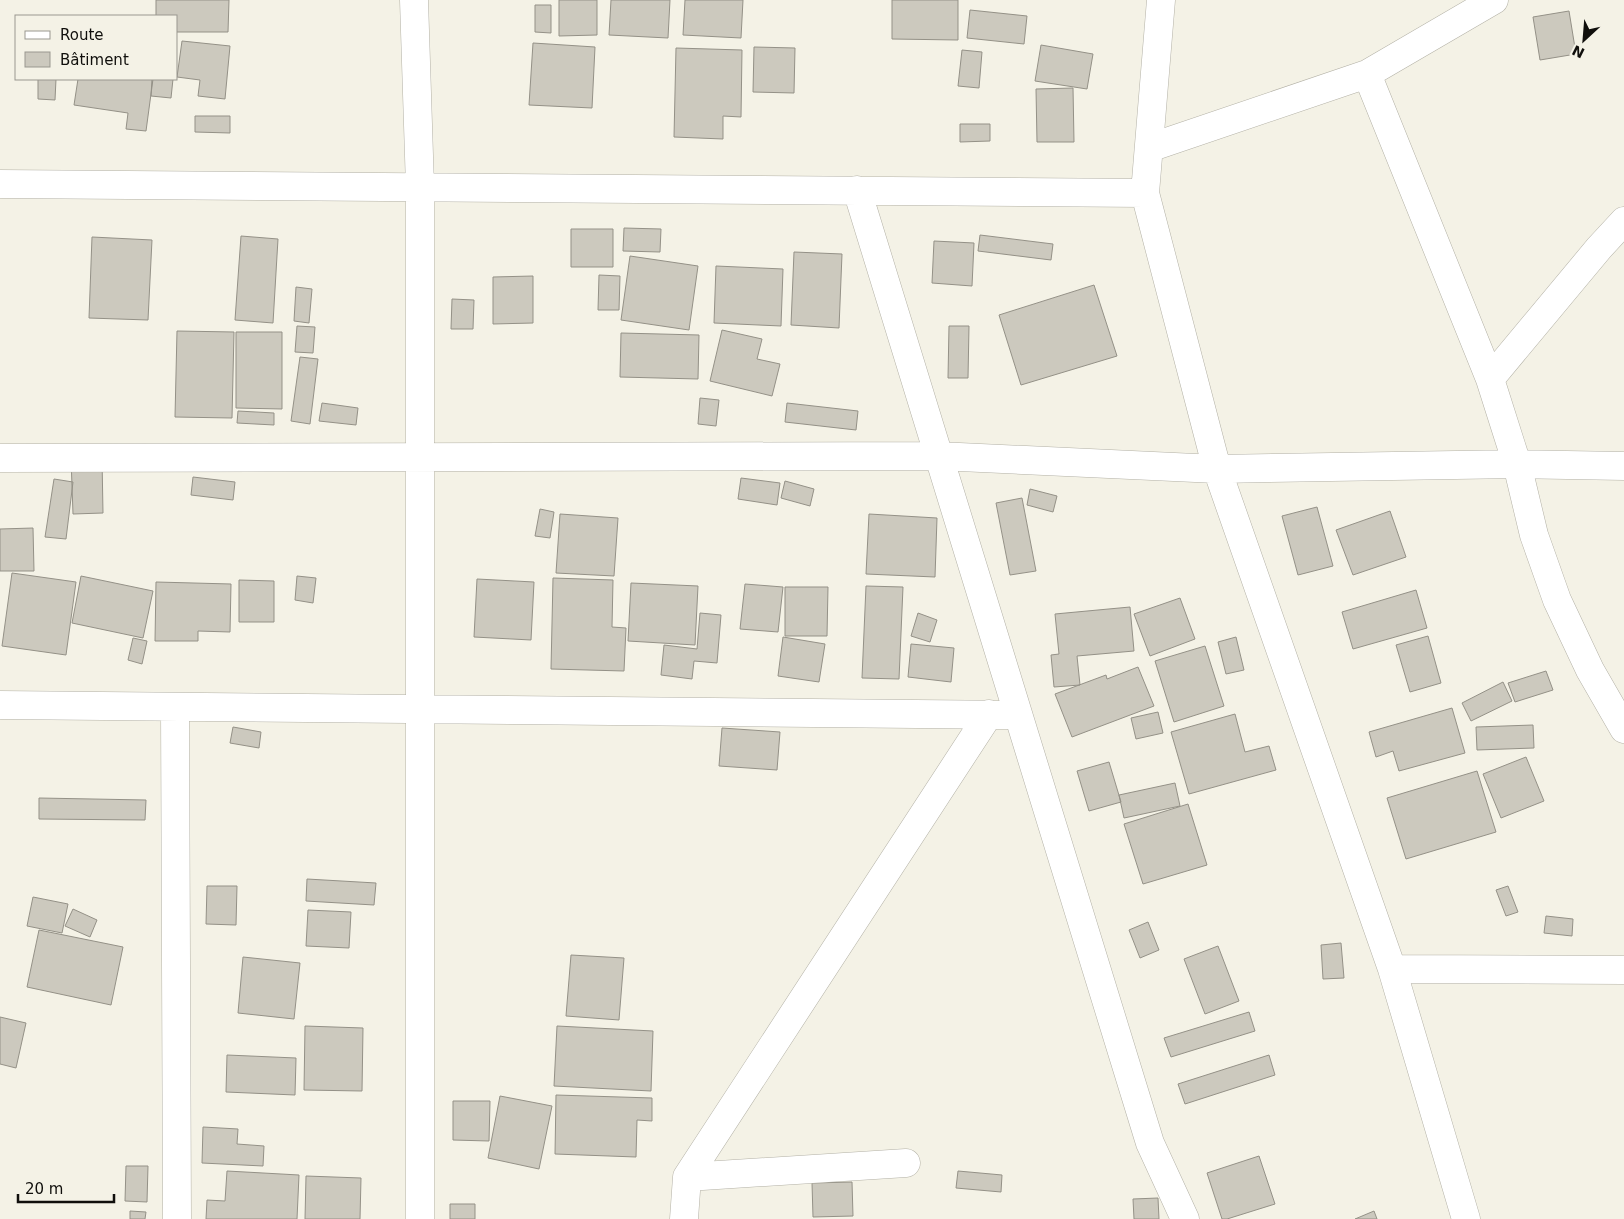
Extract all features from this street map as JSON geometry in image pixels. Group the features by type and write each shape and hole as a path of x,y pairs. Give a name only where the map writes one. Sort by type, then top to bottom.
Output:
{"street":[{"path":"414,0 420,187 420,1219"},
{"path":"1161,0 1145,193 1217,469 1392,969 1466,1219"},
{"path":"1149,148 1367,74 1494,0"},
{"path":"1367,74 1490,379 1517,464 1534,535 1557,600 1590,670 1624,727"},
{"path":"0,184 1145,193"},
{"path":"857,190 1150,1144 1185,1219"},
{"path":"1490,379 1599,248 1624,222"},
{"path":"0,458 938,456 1217,469 1517,464 1624,466"},
{"path":"0,705 1018,715"},
{"path":"175,707 177,1219"},
{"path":"684,1219 687,1177 989,714"},
{"path":"1392,969 1624,970"},
{"path":"687,1177 906,1163"}],"building":[{"path":"156,0 229,0 228,32 178,32 178,15 156,15"},
{"path":"559,0 597,0 597,35 559,36"},
{"path":"611,0 670,0 668,38 609,35"},
{"path":"685,0 743,0 741,38 683,35"},
{"path":"892,0 958,0 958,40 892,39"},
{"path":"535,5 551,5 551,33 535,32"},
{"path":"970,10 1027,16 1024,44 967,38"},
{"path":"1569,11 1576,54 1540,60 1533,17"},
{"path":"182,41 230,46 225,99 198,96 200,80 178,77"},
{"path":"533,43 595,47 592,108 529,105"},
{"path":"1041,45 1093,54 1087,89 1035,81"},
{"path":"754,47 795,48 794,93 753,92"},
{"path":"676,48 742,50 741,117 723,116 723,139 674,137"},
{"path":"962,50 982,52 979,88 958,86"},
{"path":"38,80 56,80 55,100 38,99"},
{"path":"78,80 153,80 146,131 126,129 128,113 74,105"},
{"path":"152,80 173,80 171,98 151,96"},
{"path":"1073,88 1074,142 1037,142 1036,89"},
{"path":"195,116 230,116 230,133 195,132"},
{"path":"960,124 990,124 990,141 960,142"},
{"path":"624,228 661,229 660,252 623,251"},
{"path":"571,229 613,229 613,267 571,267"},
{"path":"980,235 1053,244 1051,260 978,251"},
{"path":"241,236 278,239 273,323 235,320"},
{"path":"92,237 152,240 148,320 89,318"},
{"path":"934,241 974,243 972,286 932,283"},
{"path":"794,252 842,254 839,328 791,325"},
{"path":"630,256 698,266 689,330 621,320"},
{"path":"716,266 783,269 781,326 714,323"},
{"path":"599,275 620,276 619,310 598,310"},
{"path":"533,276 533,323 493,324 493,277"},
{"path":"1094,285 1117,356 1021,385 999,315"},
{"path":"296,287 312,289 309,323 294,321"},
{"path":"452,299 474,300 473,329 451,329"},
{"path":"297,326 315,327 313,353 295,352"},
{"path":"949,326 969,326 968,378 948,378"},
{"path":"722,330 762,339 757,359 780,364 772,396 710,381"},
{"path":"177,331 234,332 232,418 175,417"},
{"path":"236,332 282,332 282,409 236,408"},
{"path":"621,333 699,335 698,379 620,377"},
{"path":"300,357 318,359 310,424 291,421"},
{"path":"700,398 719,400 716,426 698,424"},
{"path":"322,403 358,408 356,425 319,421"},
{"path":"787,403 858,411 856,430 785,422"},
{"path":"238,411 274,413 274,425 237,423"},
{"path":"71,458 102,458 103,513 73,514"},
{"path":"193,477 235,482 233,500 191,495"},
{"path":"741,478 780,483 777,505 738,499"},
{"path":"54,479 73,482 66,539 45,537"},
{"path":"785,481 814,489 810,506 781,498"},
{"path":"1030,489 1057,496 1053,512 1027,505"},
{"path":"1022,498 1036,571 1010,575 996,503"},
{"path":"1317,507 1333,566 1298,575 1282,516"},
{"path":"540,509 554,512 550,538 535,536"},
{"path":"1390,511 1406,557 1353,575 1336,530"},
{"path":"560,514 618,518 614,576 556,573"},
{"path":"869,514 937,518 935,577 866,574"},
{"path":"33,528 34,571 0,571 0,529"},
{"path":"12,573 76,582 66,655 2,646"},
{"path":"81,576 153,591 143,638 72,623"},
{"path":"297,576 316,578 313,603 295,600"},
{"path":"553,578 613,580 612,627 626,628 624,671 551,669"},
{"path":"477,579 534,582 531,640 474,637"},
{"path":"239,580 274,581 274,622 239,622"},
{"path":"156,582 231,584 230,632 198,631 198,641 155,641"},
{"path":"631,583 698,586 695,645 628,641"},
{"path":"745,584 783,587 778,632 740,629"},
{"path":"866,586 903,587 899,679 862,678"},
{"path":"785,587 828,587 827,636 785,636"},
{"path":"1416,590 1427,628 1353,649 1342,612"},
{"path":"1180,598 1195,639 1150,656 1134,614"},
{"path":"1130,607 1134,651 1077,656 1080,685 1054,687 1051,655 1059,654 1055,614"},
{"path":"700,613 721,615 717,663 694,661 692,679 661,675 664,645 697,649"},
{"path":"918,613 937,620 930,642 911,636"},
{"path":"1428,636 1441,683 1410,692 1396,645"},
{"path":"783,637 825,644 819,682 778,676"},
{"path":"1236,637 1244,670 1226,674 1218,642"},
{"path":"133,638 147,641 142,664 128,660"},
{"path":"911,644 954,648 951,682 908,677"},
{"path":"1205,646 1224,706 1174,722 1155,661"},
{"path":"1138,667 1154,706 1072,737 1055,694 1106,675 1107,679"},
{"path":"1546,671 1553,690 1515,702 1508,683"},
{"path":"1503,682 1512,701 1471,721 1462,703"},
{"path":"1452,708 1465,753 1399,771 1393,751 1376,757 1369,732"},
{"path":"1158,712 1163,733 1136,739 1131,718"},
{"path":"1235,714 1245,752 1269,746 1276,770 1189,794 1171,732"},
{"path":"1533,725 1534,748 1477,750 1476,727"},
{"path":"233,727 261,732 259,748 230,743"},
{"path":"722,728 780,732 777,770 719,766"},
{"path":"1526,757 1544,801 1501,818 1483,774"},
{"path":"1109,762 1121,802 1089,811 1077,771"},
{"path":"1477,771 1496,832 1406,859 1387,798"},
{"path":"1175,783 1180,806 1124,818 1119,795"},
{"path":"39,798 146,800 145,820 39,819"},
{"path":"1188,804 1207,865 1143,884 1124,824"},
{"path":"307,879 376,883 374,905 306,901"},
{"path":"207,886 237,886 236,925 206,924"},
{"path":"1508,886 1518,912 1506,916 1496,890"},
{"path":"33,897 68,904 62,933 27,926"},
{"path":"73,909 97,920 90,937 65,926"},
{"path":"308,910 351,912 349,948 306,946"},
{"path":"1546,916 1573,919 1572,936 1544,933"},
{"path":"1148,922 1159,950 1140,958 1129,930"},
{"path":"39,930 123,947 111,1005 27,987"},
{"path":"1341,943 1344,978 1323,979 1321,945"},
{"path":"1218,946 1239,1001 1205,1014 1184,959"},
{"path":"571,955 624,958 619,1020 566,1016"},
{"path":"243,957 300,963 294,1019 238,1013"},
{"path":"1249,1012 1255,1031 1171,1057 1164,1038"},
{"path":"0,1017 26,1023 16,1068 0,1064"},
{"path":"305,1026 363,1028 362,1091 304,1090"},
{"path":"557,1026 653,1031 651,1091 554,1086"},
{"path":"227,1055 296,1058 295,1095 226,1092"},
{"path":"1269,1055 1275,1075 1185,1104 1178,1084"},
{"path":"556,1095 652,1098 652,1121 637,1120 636,1157 555,1154"},
{"path":"500,1096 552,1106 539,1169 488,1158"},
{"path":"453,1101 490,1101 489,1141 453,1140"},
{"path":"203,1127 238,1129 237,1144 264,1146 263,1166 202,1163"},
{"path":"1259,1156 1275,1204 1222,1219 1207,1173"},
{"path":"126,1166 148,1166 147,1202 125,1201"},
{"path":"227,1171 299,1175 297,1219 206,1219 207,1200 225,1201"},
{"path":"958,1171 1002,1175 1001,1192 956,1188"},
{"path":"306,1176 361,1178 360,1219 305,1219"},
{"path":"852,1182 853,1216 813,1217 812,1183"},
{"path":"1158,1198 1159,1219 1134,1219 1133,1199"},
{"path":"450,1204 475,1204 475,1219 450,1219"},
{"path":"130,1211 146,1212 145,1219 130,1219"},
{"path":"1374,1211 1377,1219 1355,1219"}]}
